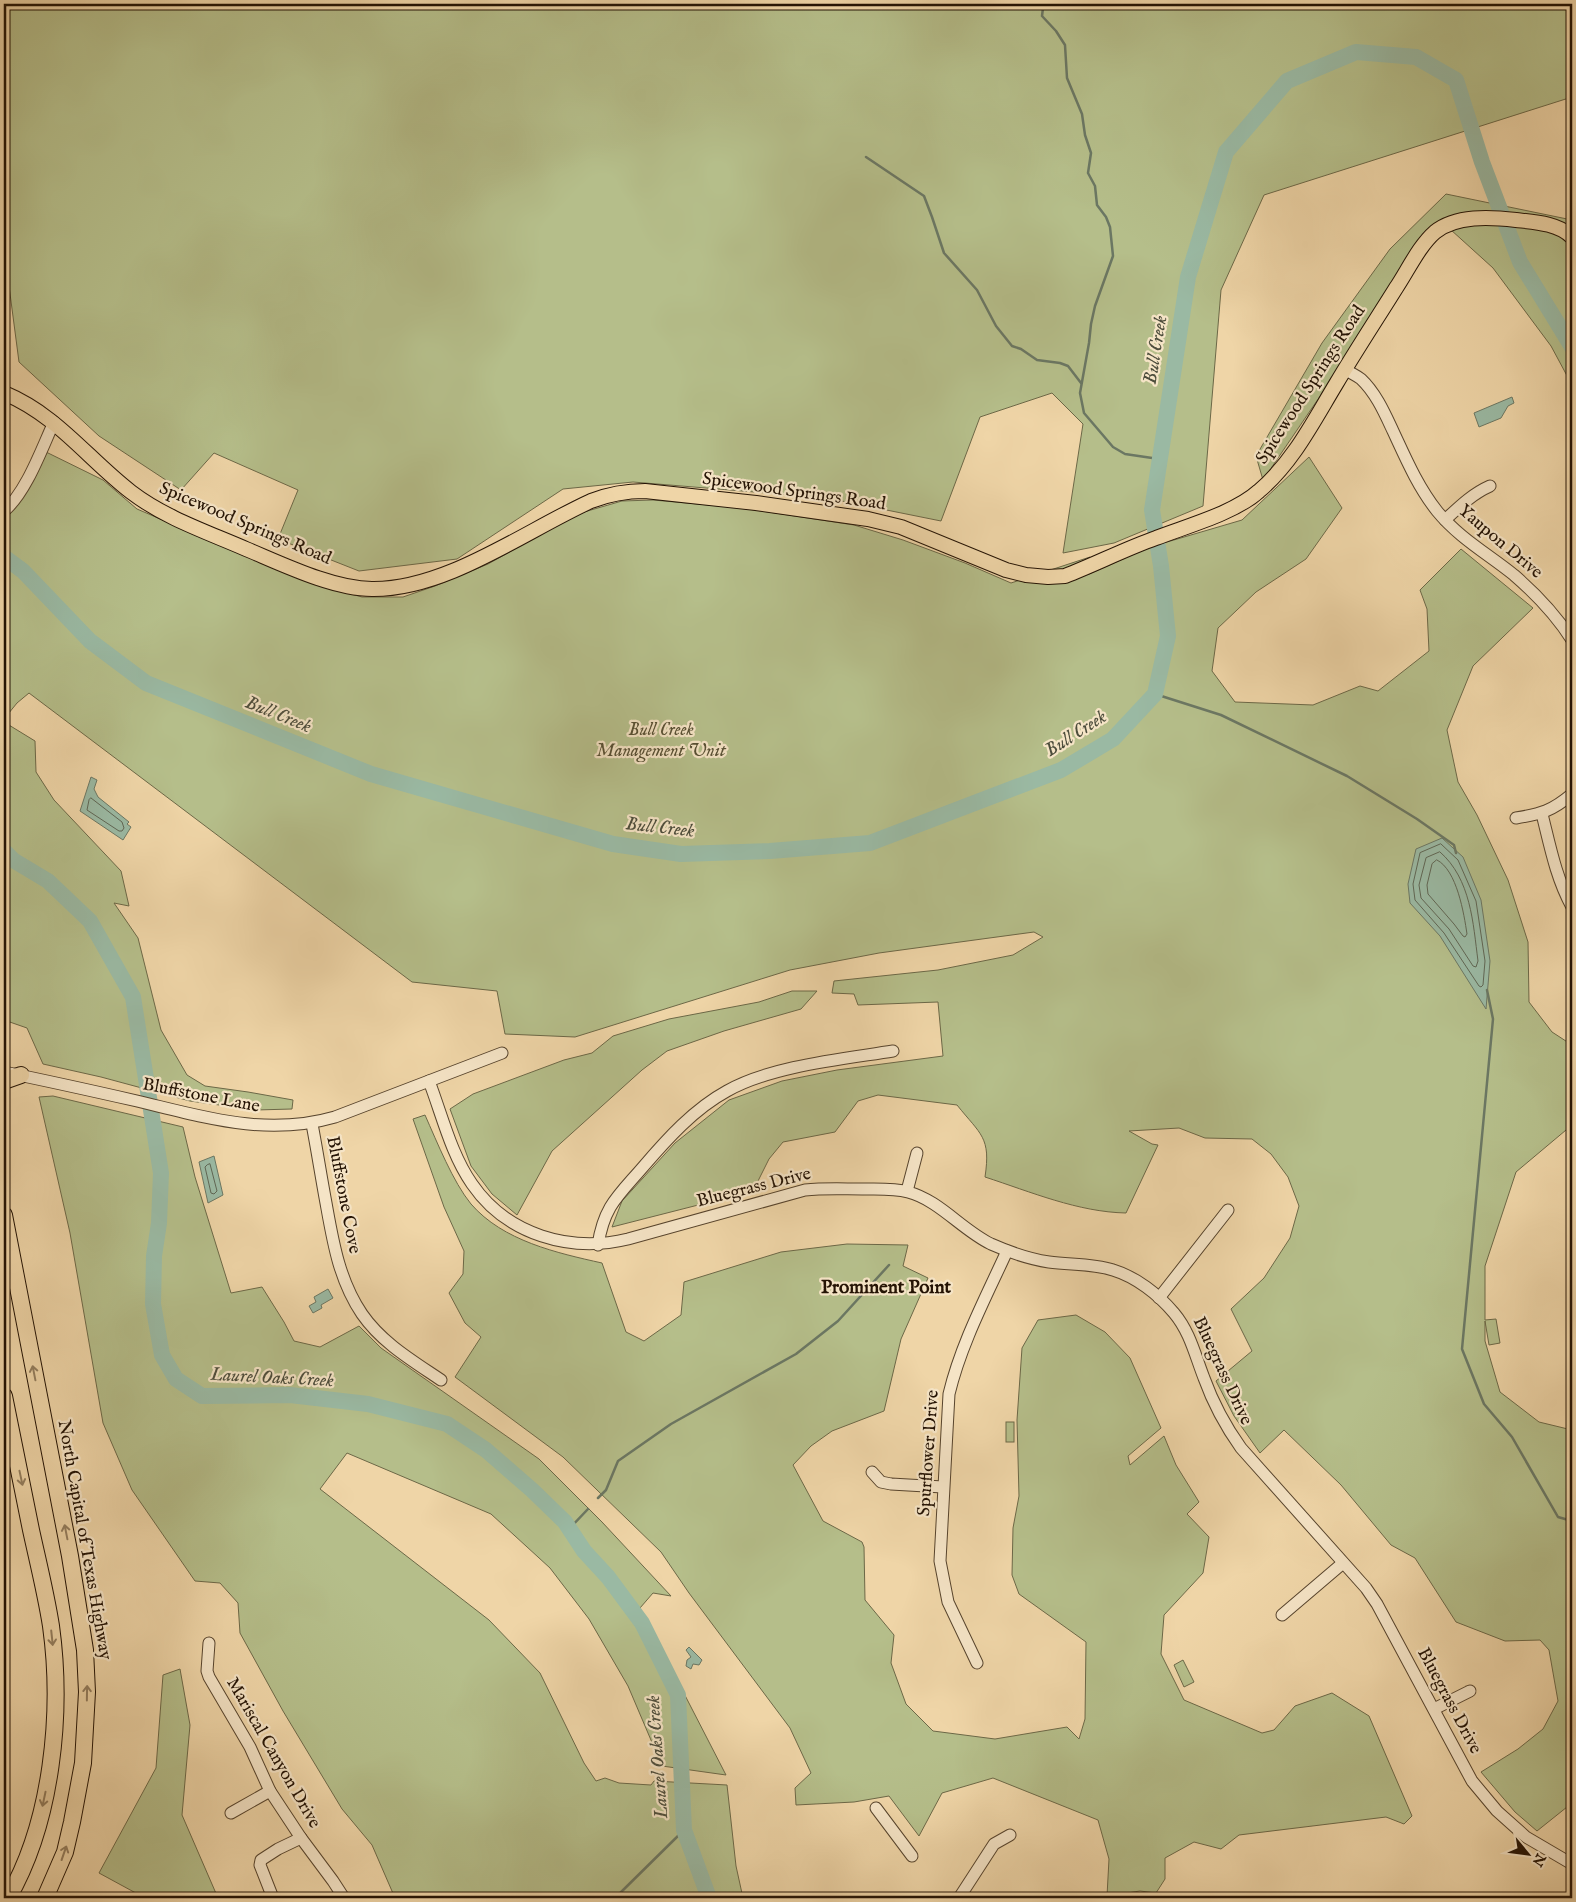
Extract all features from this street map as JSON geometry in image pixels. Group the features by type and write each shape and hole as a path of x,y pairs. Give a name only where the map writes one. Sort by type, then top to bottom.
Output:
{"highway":[{"path":"4,1081 21,1075"},
{"name":"North Capital of Texas Highway","path":"4,1215 70,1556 85,1650 87,1692 82,1771 65,1852 45,1898"},
{"path":"4,1396 51,1625 55,1666 56,1713 53,1746 39,1822 29,1856 8,1898"}],"main road":[{"name":"Spicewood Springs Road","path":"4,393 37,410 54,422 105,470 150,506 287,566 327,580 371,589 396,587 444,573 491,552 573,510 608,495 626,491 645,491 756,503 868,519 901,527 1006,570 1026,575 1065,576 1244,502 1257,494 1270,482 1281,471 1309,430 1421,249 1436,232 1452,223 1467,219 1496,217 1559,228 1572,237"}],"street":[{"name":"Yaupon Drive","path":"1345,369 1361,380 1374,396 1384,412 1414,478 1445,520 1466,540 1513,575 1535,595 1556,616 1572,637"},
{"path":"4,511 16,498 24,484 54,422"},
{"path":"1445,520 1469,499 1490,486"},
{"path":"1516,818 1542,814 1562,803 1572,794"},
{"path":"1542,814 1557,871 1572,907"},
{"path":"598,1245 601,1226 610,1206 669,1137 696,1112 727,1090 764,1076 803,1066 893,1051"},
{"name":"Bluffstone Lane","path":"4,1072 247,1125 275,1126 312,1124 358,1109 502,1053"},
{"name":"Bluegrass Drive","path":"429,1081 462,1166 472,1184 496,1211 512,1223 561,1242 598,1245 628,1239 805,1190 822,1188 877,1189 907,1192 932,1204 977,1236 1007,1251 1048,1262 1112,1270 1128,1276 1159,1298 1184,1326 1192,1343 1208,1390 1229,1431 1241,1448 1366,1588 1377,1604 1472,1781 1484,1797 1526,1837 1572,1864"},
{"name":"Bluffstone Cove","path":"312,1124 334,1249 341,1273 350,1292 363,1316 398,1352 441,1380"},
{"path":"907,1192 917,1153"},
{"path":"1159,1298 1228,1210"},
{"name":"Spurflower Drive","path":"976,1663 948,1602 940,1561 949,1394 954,1371 1007,1251"},
{"path":"872,1472 881,1482 943,1487"},
{"path":"1282,1615 1343,1563"},
{"name":"Mariscal Canyon Drive","path":"209,1643 207,1671 209,1677 250,1747 270,1791 344,1898"},
{"path":"1434,1709 1470,1691"},
{"path":"231,1813 270,1791"},
{"path":"876,1808 912,1856"},
{"path":"959,1898 994,1844 1010,1835"},
{"path":"273,1898 260,1865 261,1860 278,1848 301,1838"}],"green space":[{"path":"4,4 1572,4 1572,97 1264,195 1221,290 1203,506 1114,543 1063,553 1083,424 1052,393 980,417 941,521 827,498 633,482 563,489 457,559 359,571 278,539 298,490 214,453 181,490 99,436 19,362 4,248"},
{"path":"1446,194 1572,220 1572,385 1551,346 1493,268 1440,220 1263,480 1256,456 1322,343 1390,249"},
{"name":"Bull Creek Management Unit","path":"44,451 103,480 137,509 268,565 325,587 362,597 403,597 488,564 577,514 622,501 653,500 742,508 854,525 903,540 965,563 1011,583 1090,557 1089,574 1150,547 1242,520 1309,457 1342,508 1306,559 1256,592 1218,628 1212,671 1235,702 1313,705 1360,686 1378,691 1429,651 1427,609 1420,590 1461,549 1533,608 1473,666 1447,730 1458,782 1477,815 1508,880 1528,942 1529,1002 1552,1032 1572,1045 1572,1125 1516,1172 1485,1266 1485,1320 1496,1319 1500,1343 1489,1345 1485,1321 1485,1341 1500,1392 1539,1422 1572,1430 1572,1803 1537,1831 1515,1812 1481,1772 1518,1749 1543,1729 1558,1701 1549,1650 1540,1640 1505,1641 1456,1622 1415,1558 1391,1545 1341,1485 1284,1430 1260,1453 1234,1416 1216,1381 1252,1351 1231,1309 1264,1278 1290,1238 1299,1206 1288,1177 1271,1154 1252,1139 1205,1138 1179,1128 1129,1131 1152,1144 1158,1145 1126,1213 1108,1212 1072,1205 985,1177 987,1153 982,1137 957,1105 878,1095 858,1101 835,1132 783,1142 769,1159 753,1191 612,1227 622,1201 675,1143 729,1100 782,1081 837,1070 943,1056 938,1002 858,1005 854,994 832,993 834,981 938,970 1013,955 1043,937 1034,932 879,953 790,970 575,1037 505,1034 497,991 412,982 29,693 17,703 4,719 4,521 19,501"},
{"path":"4,722 35,741 36,772 54,800 121,871 129,906 114,903 138,938 161,1030 187,1075 205,1086 293,1100 292,1109 256,1110 190,1101 101,1077 43,1064 27,1028 4,1020"},
{"path":"792,991 817,991 801,1009 724,1031 667,1051 642,1070 552,1151 517,1215 492,1194 471,1166 450,1109 473,1094 564,1060 592,1053 613,1036 669,1019 759,1002"},
{"path":"53,1096 183,1127 195,1177 231,1293 262,1287 294,1341 320,1347 359,1326 381,1348 539,1459 602,1522 671,1596 653,1593 640,1608 726,1775 662,1766 628,1686 589,1619 550,1568 491,1514 347,1453 320,1489 489,1620 540,1673 584,1763 596,1781 605,1778 619,1783 651,1785 654,1781 727,1785 736,1866 743,1898 395,1898 372,1845 342,1809 283,1711 240,1633 238,1603 220,1583 195,1581 132,1490 103,1423 70,1233 39,1097"},
{"path":"425,1115 452,1173 471,1204 484,1217 499,1227 532,1244 602,1263 626,1332 644,1341 681,1315 684,1282 781,1252 847,1244 908,1245 903,1266 928,1278 901,1339 884,1411 832,1431 811,1446 793,1465 823,1521 862,1542 864,1547 865,1600 894,1635 891,1663 906,1704 933,1731 995,1739 1067,1727 1079,1739 1085,1719 1086,1642 1019,1594 1012,1575 1013,1528 1019,1496 1017,1420 1022,1348 1038,1320 1076,1315 1105,1332 1130,1358 1161,1428 1128,1456 1130,1465 1164,1436 1176,1465 1199,1502 1187,1514 1209,1537 1203,1573 1164,1615 1161,1654 1184,1700 1262,1733 1274,1730 1295,1706 1332,1693 1369,1716 1412,1816 1404,1824 1386,1817 1239,1835 1221,1849 1194,1842 1165,1858 1165,1879 1156,1893 1140,1891 1107,1896 1109,1859 1098,1820 993,1778 942,1793 919,1836 889,1796 854,1802 796,1805 795,1788 811,1773 790,1728 689,1593 661,1552 563,1457 455,1377 481,1337 465,1323 449,1293 463,1274 464,1251 444,1207 413,1119"},
{"path":"1006,1422 1014,1422 1014,1442 1006,1442"},
{"path":"1183,1660 1194,1682 1184,1687 1174,1665"},
{"path":"180,1669 190,1725 182,1815 218,1898 145,1898 99,1873 156,1768 163,1675"}],"water":[{"path":"1512,397 1514,403 1508,406 1501,418 1479,427 1474,413"},
{"path":"91,777 97,780 94,789 98,797 129,822 127,824 131,827 123,840 80,811"},
{"path":"1442,838 1463,857 1481,900 1490,961 1486,1009 1440,936 1410,903 1408,884 1416,849"},
{"path":"214,1156 223,1195 208,1203 199,1162"},
{"path":"328,1289 333,1298 321,1305 322,1308 313,1313 309,1306 316,1302 314,1297"},
{"path":"689,1647 702,1660 699,1665 693,1664 691,1669 686,1666 687,1660 691,1657 686,1650"}],"waterway":[{"path":"1039,4 1043,8 1042,16 1056,31 1065,45 1067,78 1082,114 1085,135 1091,153 1088,173 1095,186 1097,205 1106,217 1110,227 1113,256 1095,306 1091,324 1080,393 1084,413 1113,447 1125,454 1159,459"},
{"name":"Bull Creek","path":"4,557 23,571 90,641 146,683 371,774 613,844 681,854 770,851 870,843 1061,770 1113,739 1155,694 1168,636 1161,566 1152,510 1188,277 1226,152 1287,81 1356,52 1416,57 1456,80 1482,162 1520,262 1572,347"},
{"path":"866,157 924,196 944,253 977,290 996,326 1012,346 1021,349 1037,360 1068,366 1081,383"},
{"path":"1155,694 1221,715 1347,776 1417,819 1454,845 1456,853"},
{"name":"Laurel Oaks Creek","path":"4,851 13,860 48,881 90,921 133,997 161,1173 159,1223 154,1256 153,1304 162,1355 176,1379 202,1396 290,1395 368,1404 447,1424 486,1450 565,1522 584,1551 608,1577 642,1623 678,1695 684,1830 709,1898"},
{"path":"1487,990 1493,1019 1462,1349 1484,1404 1512,1437 1558,1517 1572,1521"},
{"path":"598,1498 606,1490 618,1461 671,1424 796,1354 838,1321 889,1265"},
{"path":"569,1529 588,1509"},
{"path":"615,1898 684,1830"}],"district":[{"name":"Prominent Point","path":"886,1288"}]}
